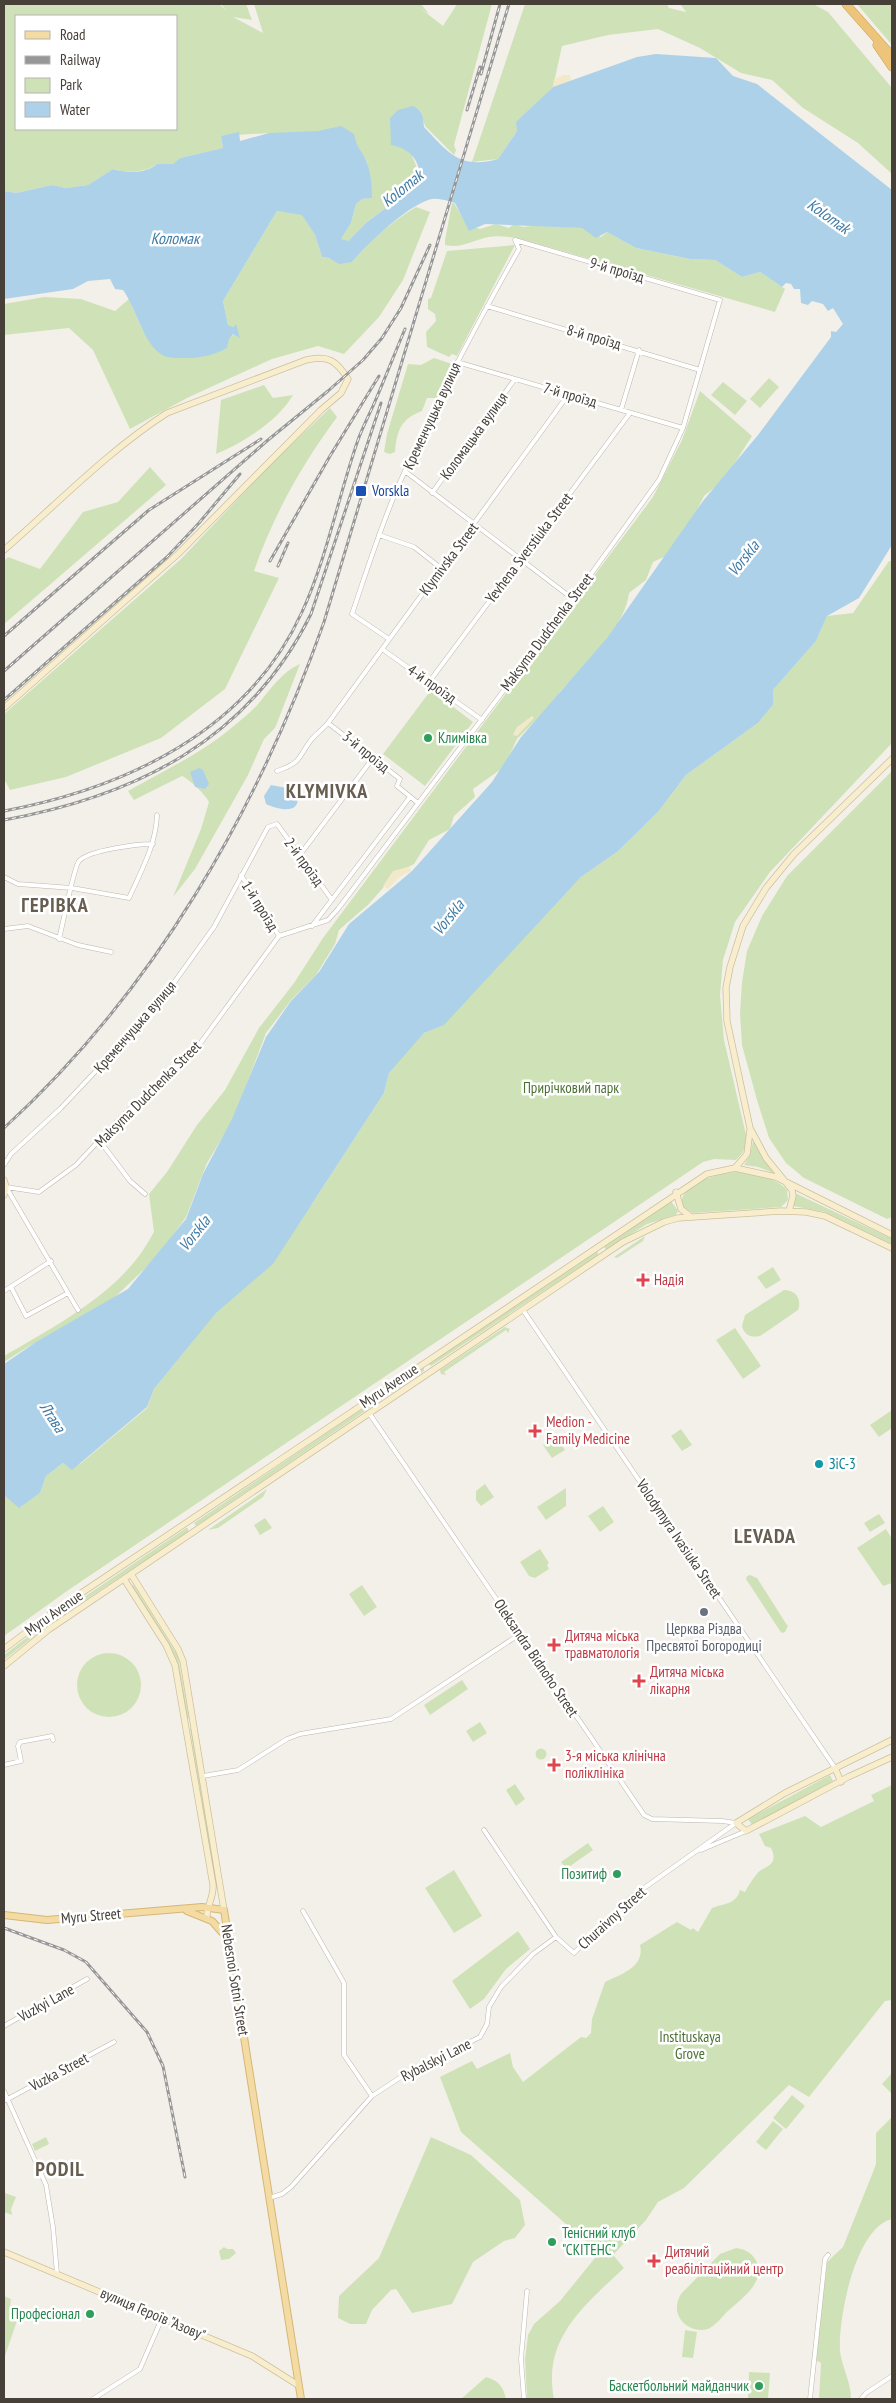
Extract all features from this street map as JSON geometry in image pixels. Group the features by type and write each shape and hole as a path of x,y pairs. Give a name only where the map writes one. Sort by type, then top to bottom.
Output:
{"highway":[{"path":"846,4 892,56"},
{"path":"855,13 892,67"}],"main road":[{"path":"4,550 115,452 167,413 321,356 331,360 348,379 341,393 321,410 178,554 4,708"},
{"path":"789,1211 793,1196 788,1184 766,1158 750,1128 727,1021 726,988 735,946 754,906 779,871 892,759"},
{"path":"735,1168 748,1154 750,1128"},
{"name":"Myru Avenue","path":"4,1650 56,1610 188,1523 676,1192 707,1174 735,1168 760,1172 892,1235"},
{"path":"4,1180 6,1187 4,1195"},
{"path":"676,1192 681,1209 692,1217"},
{"name":"Myru Avenue","path":"4,1666 38,1636 604,1254 623,1242 664,1222 692,1217 789,1211 806,1212 825,1216 892,1248"},
{"path":"598,1245 604,1254"},
{"path":"425,1362 431,1372"},
{"path":"188,1523 193,1532"},
{"name":"Nebesnoi Sotni Street","path":"131,1574 178,1649 182,1661 195,1725 301,2399"},
{"name":"Nebesnoi Sotni Street","path":"124,1578 172,1656 212,1878 214,1895 207,1918"},
{"path":"56,1610 62,1620"},
{"path":"185,1726 195,1725"},
{"name":"Churaivny Street","path":"736,1823 785,1793 892,1740"},
{"name":"Churaivny Street","path":"746,1832 892,1757"},
{"path":"835,1768 841,1782"},
{"path":"736,1823 746,1832"},
{"path":"212,1878 216,1881 219,1877"},
{"name":"Myru Street","path":"4,1915 20,1919 47,1920 209,1907 224,1910"},
{"name":"Myru Street","path":"179,1909 207,1918 215,1923 229,1942"},
{"path":"215,1923 226,1923"},
{"name":"вулиця Героїв \"Азову\"","path":"4,2252 252,2356 298,2385"}],"street":[{"name":"9-й проїзд","path":"515,240 720,300"},
{"name":"Кременчуцька вулиця","path":"389,638 352,614 379,535 456,362 519,249 515,240"},
{"name":"Maksyma Dudchenka Street","path":"6,1187 39,1192 76,1165 121,1117 199,1045 279,936 328,920 338,909 573,599 658,480 683,428 720,300"},
{"name":"8-й проїзд","path":"487,306 639,350 700,370"},
{"path":"621,410 639,350"},
{"name":"7-й проїзд","path":"456,362 683,428"},
{"name":"Коломацька вулиця","path":"432,493 515,379"},
{"name":"Klymivska Street","path":"328,723 568,395"},
{"name":"Yevhena Sverstiuka Street","path":"429,682 630,413"},
{"path":"406,472 573,599"},
{"path":"379,535 414,547 442,569"},
{"name":"4-й проїзд","path":"382,649 482,720"},
{"path":"277,771 292,766 300,760 311,740 328,723"},
{"name":"3-й проїзд","path":"328,723 400,780 397,786 418,803"},
{"path":"299,856 373,758"},
{"path":"312,926 410,797"},
{"path":"4,877 18,884 72,888 129,898 153,844 157,831 157,815"},
{"name":"Кременчуцька вулиця","path":"4,1165 11,1154 61,1108 158,1006 214,928 268,827 276,824"},
{"name":"2-й проїзд","path":"276,824 332,900"},
{"path":"59,939 72,888 74,868 78,861 86,856 140,844 153,844"},
{"name":"1-й проїзд","path":"242,875 279,936"},
{"path":"4,929 28,926 59,939 111,952"},
{"path":"100,1141 130,1181 145,1194"},
{"path":"6,1187 78,1310"},
{"path":"4,1291 51,1261"},
{"path":"11,1287 26,1316 68,1293"},
{"name":"Volodymyra Ivasiuka Street","path":"523,1310 835,1768"},
{"name":"Oleksandra Bidnoho Street","path":"369,1413 644,1815 652,1820 736,1823"},
{"path":"203,1776 238,1770 287,1738 300,1734 391,1719 520,1634"},
{"path":"4,1765 21,1761 18,1746 20,1742 52,1736 53,1740"},
{"name":"Churaivny Street","path":"556,1938 574,1953 630,1898 736,1823"},
{"path":"484,1830 556,1938"},
{"name":"Churaivny Street","path":"694,1852 746,1832"},
{"path":"302,1911 344,1983 344,2055 372,2096"},
{"name":"Rybalskyi Lane","path":"269,2198 282,2194 291,2187 372,2096 407,2073 480,2037 486,2024 489,2007 501,1987 532,1954 556,1938"},
{"name":"Vuzkyi Lane","path":"4,2026 87,1979"},
{"name":"Vuzka Street","path":"6,2100 114,2042"},
{"path":"4,2091 6,2100 46,2184 53,2227 57,2274"},
{"path":"810,2399 825,2259 828,2255"},
{"path":"524,2399 521,2360 527,2291"},
{"path":"93,2399 140,2369 162,2318"},
{"path":"861,2399 866,2393 892,2376"}],"green space":[{"path":"4,4 219,4 226,10 221,4 246,4 252,20 233,17 263,33 254,4 421,4 429,14 420,8 443,26 457,4 492,4 454,145 456,150 454,155 425,126 420,110 406,148 411,153 421,178 415,186 368,221 348,241 344,242 341,239 351,223 356,204 362,199 372,198 367,162 356,148 269,133 221,136 223,148 180,158 173,164 157,164 142,171 130,172 113,169 88,185 66,188 52,185 16,193 4,191"},
{"path":"525,4 667,4 669,8 686,12 680,4 813,4 828,12 892,88 892,174 858,143 803,108 772,80 741,73 700,48 658,29 608,35 562,46 553,87 517,122 517,131 498,159 472,162"},
{"path":"857,4 892,4 892,45"},
{"path":"452,203 454,203 467,225 480,229 496,224 509,228 514,224 523,227 539,225 582,228 601,237 607,232 636,248 690,259 715,260 742,277 760,272 785,289 775,312 517,238 492,236 462,245 445,245"},
{"path":"416,207 430,212 403,280 379,317 344,354 318,346 272,359 187,398 130,429 93,350 69,328 4,335 4,304 44,297 81,299 115,311 129,299 142,329 155,348 228,339 234,334 239,337 234,327 228,325 223,301 277,211 302,214 315,235 322,257 352,262 382,232"},
{"path":"515,245 457,356 452,354 449,357 427,347 426,332 436,321 435,314 428,309 428,299 431,298 447,251"},
{"path":"434,358 452,364 438,398 427,398 422,411 409,418 401,426 395,452 390,454 384,452 387,434 408,364 421,365"},
{"path":"769,378 779,387 760,408 750,399"},
{"path":"723,382 747,401 735,415 711,395"},
{"path":"264,385 273,398 293,395 278,414 259,430 237,444 216,454 221,400"},
{"path":"700,391 752,436 724,480 704,496 690,524 666,556 653,562 646,580 629,593 621,617 607,639 561,691 557,699 517,739 504,767 473,789 475,797 454,816 450,829 429,840 414,864 395,874 369,904 339,930 335,944 316,975 292,999 266,1033 233,1120 207,1163 186,1217 160,1254 112,1300 4,1362 4,1356 56,1326 91,1302 122,1276 135,1261 154,1232 149,1194 167,1172 197,1125 225,1090 259,1028 294,983 323,938 653,497 682,440"},
{"path":"330,408 337,417 300,472 270,530 254,571 279,578 225,689 161,738 66,777 10,790 4,779 4,714 181,559 273,462"},
{"path":"150,467 166,485 4,624 4,561 8,557 40,569 83,512 118,502"},
{"name":"Прирічковий парк","path":"889,561 892,561 892,743 770,872 735,922 723,960 720,995 724,1040 746,1135 746,1146 741,1154 736,1160 714,1159 703,1162 67,1591 4,1636 4,1495 19,1507 40,1493 46,1476 63,1463 70,1468 80,1464 147,1408 154,1389 193,1341 202,1324 312,1204 384,1093 389,1073 403,1055 424,1033 441,1026 581,877 617,852 658,812 686,775 758,723 773,705 773,690 816,641 827,616 853,613"},
{"path":"300,664 275,728 264,739 248,775 195,869 173,897 201,829 209,802 189,780 182,776 134,800 128,791 194,754 218,738 252,710 282,676"},
{"name":"Климівка","path":"431,690 473,722 425,786 383,754"},
{"path":"892,771 892,1217 887,1219 804,1178 786,1163 769,1138 757,1100 742,1045 740,1013 747,951 762,916 787,876"},
{"path":"753,1141 776,1174 758,1167 744,1165 750,1155"},
{"path":"737,1172 757,1175 777,1182 787,1190 788,1200 781,1207 693,1213 682,1207 682,1199 692,1186 710,1177"},
{"path":"795,1193 892,1239 892,1244 825,1212 793,1206"},
{"path":"671,1201 678,1211 676,1215 647,1224 606,1250 604,1246"},
{"path":"645,1236 643,1241 617,1258 614,1257"},
{"path":"598,1251 598,1255 431,1366 429,1364"},
{"path":"773,1267 781,1280 766,1289 757,1277"},
{"path":"784,1290 795,1293 799,1302 798,1310 760,1336 754,1337 746,1334 742,1326 745,1315"},
{"path":"505,1327 510,1329 508,1333 506,1330 444,1372 446,1375 441,1374 440,1370"},
{"path":"735,1328 761,1366 743,1379 716,1340"},
{"path":"424,1367 424,1371 196,1526 194,1523"},
{"path":"892,1410 892,1428 879,1437 870,1425"},
{"path":"681,1429 692,1445 682,1451 671,1436"},
{"path":"550,1440 558,1440 565,1450 552,1458 543,1445"},
{"path":"485,1484 494,1497 481,1506 476,1500 476,1491"},
{"path":"566,1488 566,1506 546,1520 537,1507"},
{"path":"267,1489 263,1497 218,1528 208,1530"},
{"path":"603,1506 614,1522 600,1532 588,1516"},
{"path":"879,1514 885,1523 870,1532 864,1523"},
{"path":"265,1518 272,1528 260,1535 254,1525"},
{"path":"188,1528 188,1532 64,1614 62,1612"},
{"path":"886,1529 892,1539 892,1583 883,1586 857,1548"},
{"path":"540,1549 549,1563 547,1565 549,1569 535,1578 529,1576 520,1562"},
{"path":"750,1575 757,1578 788,1626 785,1632 782,1633 780,1631 746,1579"},
{"path":"133,1584 178,1656 189,1719 187,1718 175,1657 132,1587"},
{"path":"362,1585 377,1607 364,1616 349,1594"},
{"path":"55,1616 56,1619 4,1660 4,1655"},
{"path":"109,1653 127,1659 135,1667 141,1685 135,1703 127,1711 109,1717 91,1711 83,1703 77,1685 83,1667 91,1659"},
{"path":"462,1680 468,1689 430,1715 424,1705"},
{"path":"480,1722 487,1733 473,1742 466,1731"},
{"path":"190,1729 192,1729 216,1878 214,1878"},
{"path":"539,1749 543,1749 546,1754 545,1758 539,1759 536,1756 536,1752"},
{"path":"830,1775 833,1781 752,1825 748,1819"},
{"path":"515,1784 525,1799 516,1806 506,1790"},
{"name":"Іnstituskaya Grove","path":"892,1785 892,2000 885,2001 809,2097 789,2085 684,2188 658,2202 646,2220 613,2255 624,2268 582,2310 570,2324 561,2340 554,2358 552,2377 554,2399 527,2399 525,2359 528,2335 534,2324 560,2301 599,2253 461,2132 440,2077 472,2061 477,2069 510,2053 513,2067 523,2082 581,2037 586,2038 591,2033 592,2019 605,1982 625,1973 636,1964 641,1953 640,1945 677,1922 698,1932 712,1908 733,1901 740,1890 745,1892 756,1875 770,1865 773,1859 771,1848 765,1846 759,1834 805,1816 821,1827 874,1801 871,1795"},
{"path":"588,1843 593,1850 566,1869 561,1862"},
{"path":"454,1870 482,1916 454,1933 425,1888"},
{"path":"518,1931 530,1949 506,1969 484,1999 470,2009 452,1981"},
{"path":"892,2073 892,2094 882,2084"},
{"path":"792,2095 805,2106 786,2129 773,2118"},
{"path":"892,2117 892,2219 879,2226 868,2238 859,2255 846,2296 842,2317 840,2351 850,2386 851,2399 819,2399 821,2363 816,2360 827,2262 843,2247 876,2164 876,2133"},
{"path":"773,2121 783,2129 766,2150 756,2142"},
{"path":"46,2137 49,2144 35,2151 32,2144"},
{"path":"431,2137 471,2155 520,2200 525,2225 515,2238 504,2241 473,2262 452,2304 412,2313 396,2289 391,2290 372,2310 366,2324 350,2324 338,2318 339,2296 379,2258"},
{"path":"5,2193 16,2197 11,2209 12,2215 4,2212"},
{"path":"224,2247 233,2249 236,2253 229,2259 221,2260 219,2251"},
{"path":"736,2248 747,2251 755,2259 759,2274 756,2282 746,2295 711,2328 700,2330 686,2325 679,2317 677,2310 681,2294 720,2254"},
{"path":"4,2296 11,2299 10,2305 21,2309 4,2359"},
{"path":"685,2330 697,2332 693,2358 682,2357"},
{"name":"Баскетбольний майданчик","path":"749,2372 770,2373 768,2399 748,2399"},
{"path":"486,2377 500,2385 506,2399 461,2399"}],"sand":[{"path":"570,75 571,81 553,87 554,79"},
{"path":"532,716 534,718 517,736 513,735 517,727"},
{"path":"408,867 412,871 401,876 388,889 383,886 393,871"}],"water":[{"path":"656,54 716,58 733,76 757,84 892,190 892,545 859,598 827,616 816,641 773,690 773,705 758,723 686,775 658,812 617,852 581,877 444,1025 424,1033 389,1073 384,1093 273,1264 216,1313 154,1389 147,1407 72,1470 63,1463 46,1476 40,1493 19,1508 4,1495 4,1364 36,1342 128,1289 186,1219 203,1174 232,1119 266,1037 291,1001 319,972 349,924 412,871 492,782 521,737 607,638 703,501 758,435 831,337 831,331 836,332 843,324 833,308 828,311 823,304 812,301 808,305 801,303 800,289 794,289 791,284 786,283 782,287 760,272 742,277 715,260 690,259 636,248 607,232 596,238 582,228 485,224 469,231 455,203 432,199 412,208 401,216 378,235 352,262 339,264 329,258 322,257 315,235 302,215 277,211 223,301 228,325 234,327 236,324 240,338 233,334 229,339 227,348 211,355 194,358 167,357 159,353 147,338 123,290 115,289 110,279 88,281 73,289 4,299 4,191 16,193 52,185 66,188 88,185 113,169 136,172 147,170 157,164 173,164 180,158 223,148 221,136 239,132 240,141 269,133 318,131 341,126 354,134 368,167 372,190 372,198 362,199 356,204 351,223 341,239 348,241 367,222 415,186 421,178 418,165 412,156 403,149 391,145 390,118 398,110 413,106 421,112 424,127 448,151 464,160 485,162 498,159 517,131 516,122 553,87 637,57"},
{"path":"199,768 203,770 209,784 205,789 195,787 190,772"},
{"path":"271,785 287,788 297,795 298,802 296,806 282,809 266,804 264,796"}],"railway":[{"path":"481,74 500,4"},
{"path":"4,1128 58,1075 108,1018 154,958 195,895 233,829 267,762 297,693 324,622 509,4"},
{"path":"467,110 480,67"},
{"path":"4,671 268,440 363,360 382,338 401,308 430,245"},
{"path":"4,811 50,801 94,787 138,769 178,748 216,721 250,690 279,654 302,612 325,549 358,440 405,329"},
{"path":"270,561 330,456 379,376"},
{"path":"4,820 53,809 99,795 143,777 184,755 221,728 255,696 285,658 311,614 381,403"},
{"path":"4,636 149,510 261,439"},
{"path":"4,700 167,557 199,523 240,474"},
{"path":"278,566 288,543"},
{"path":"4,1928 64,1950 86,1962 147,2032 163,2066 185,2177"}],"place":[{"name":"Vorskla","path":"361,491"},
{"name":"Климівка","path":"428,738"},
{"name":"Надія","path":"643,1280"},
{"name":"Medion - Family Medicine","path":"535,1431"},
{"name":"ЗіС-3","path":"819,1464"},
{"name":"Церква Різдва Пресвятої Богородиці","path":"704,1612"},
{"name":"Дитяча міська травматологія","path":"554,1645"},
{"name":"Дитяча міська лікарня","path":"639,1681"},
{"name":"3-я міська клінічна поліклініка","path":"554,1765"},
{"name":"Позитиф","path":"617,1874"},
{"name":"Тенісний клуб \"СКІТЕНС\"","path":"552,2242"},
{"name":"Дитячий реабілітаційний центр","path":"654,2261"},
{"name":"Професіонал","path":"90,2314"},
{"name":"Баскетбольний майданчик","path":"759,2386"}],"district":[{"name":"KLYMIVKA","path":"327,791"},
{"name":"ГЕРІВКА","path":"55,905"},
{"name":"LEVADA","path":"765,1536"},
{"name":"PODIL","path":"60,2169"}],"water label":[{"name":"Kolomak","path":"402,188"},
{"name":"Kolomak","path":"829,216"},
{"name":"Коломак","path":"175,238"},
{"name":"Лтава","path":"53,1417"}]}
